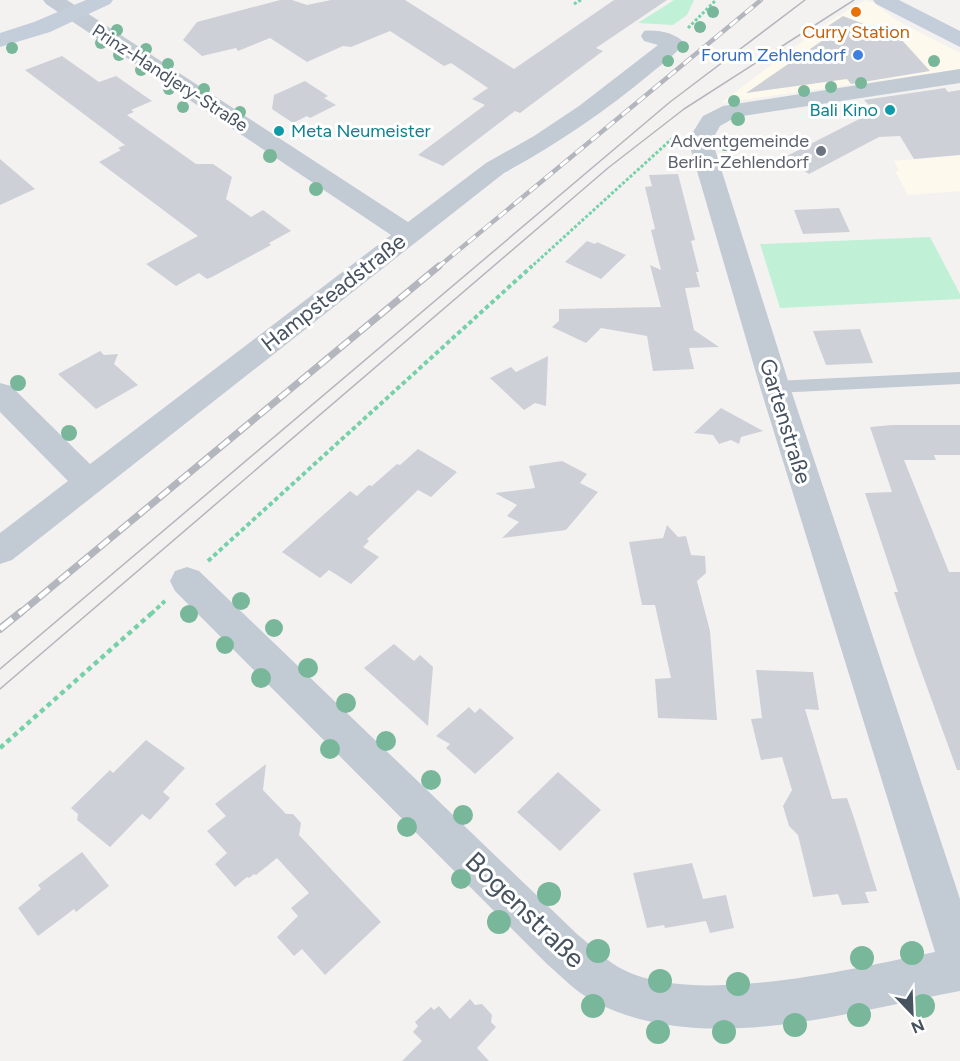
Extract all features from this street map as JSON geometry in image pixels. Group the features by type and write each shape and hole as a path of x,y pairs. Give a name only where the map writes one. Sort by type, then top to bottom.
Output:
{"street":[{"name":"Prinz-Handjery-Straße","path":"53,0 408,234"},
{"path":"0,40 73,14 103,0"},
{"path":"883,0 960,40"},
{"name":"Hampsteadstraße","path":"0,551 87,481 495,168 528,151 633,78 663,40"},
{"name":"Gartenstraße","path":"960,76 742,108 709,122 700,140 775,387 960,967"},
{"path":"0,394 87,481"},
{"name":"Bogenstraße","path":"187,581 562,949 614,989 660,1004 705,1007 771,1003 960,967"}],"lane":[{"path":"775,387 960,378"}],"path":[{"path":"574,4 581,0"},
{"path":"663,40 716,0"},
{"path":"0,748 187,581 680,131"}],"shaded area":[{"path":"865,0 874,3 896,20 960,53 960,69 721,103 827,23"},
{"path":"960,155 960,191 908,195 895,171 899,171 894,161"}],"green space":[{"path":"674,0 694,0 687,15 673,25 638,23"},
{"path":"930,237 960,294 960,299 780,308 760,244"}],"building":[{"path":"280,0 292,0 307,5 331,0 405,0 514,69 614,0 667,0 596,48 603,51 520,113 515,111 443,166 418,155 485,105 472,99 488,88 451,63 444,66 390,31 351,47 343,46 307,62 270,38 238,51 236,48 202,56 183,40 197,22"},
{"name":"Forum Zehlendorf","path":"843,16 900,38 930,71 851,84 847,79 746,93 826,38 816,34"},
{"path":"62,56 99,82 116,76 152,101 131,110 134,112 127,115 196,164 213,164 232,177 226,199 251,217 263,210 291,231 269,243 271,245 207,279 199,273 176,286 146,264 198,236 99,162 121,150 118,148 125,145 25,70"},
{"path":"305,81 328,96 324,98 336,105 310,118 307,116 293,123 272,109 274,95"},
{"path":"945,88 948,92 960,90 960,155 914,159 900,136 879,137 809,174 783,158 875,111 864,100"},
{"path":"0,159 35,189 0,205"},
{"path":"678,174 695,240 691,241 699,272 696,272 700,287 685,288 694,330 719,347 689,348 694,369 653,371 647,336 601,328 586,343 552,327 559,321 559,309 661,307 650,265 661,270 651,230 655,229 645,187 652,186 649,175"},
{"path":"839,208 850,232 803,234 794,210"},
{"path":"587,241 595,244 597,242 626,255 601,279 565,262"},
{"path":"860,329 873,363 826,365 813,331"},
{"path":"100,351 104,355 118,354 114,364 138,385 96,409 58,374"},
{"path":"548,356 546,406 535,403 524,410 490,378 511,367 516,372"},
{"path":"721,408 763,431 741,437 739,444 731,440 719,444 713,435 694,433"},
{"path":"960,425 960,455 934,455 936,460 904,460 949,572 960,572 960,770 957,770 915,654 894,592 898,592 865,493 892,492 870,427"},
{"path":"418,449 457,472 431,497 418,490 367,539 369,541 363,547 379,557 351,584 329,570 320,578 282,552 350,491 357,496"},
{"path":"562,461 587,474 580,483 598,492 566,530 502,538 519,522 507,516 517,505 495,493 535,488 529,466"},
{"path":"667,525 678,537 686,536 691,555 705,556 706,573 697,581 710,631 717,720 658,718 655,679 671,678 655,605 642,605 629,542 663,538"},
{"path":"394,644 414,661 420,655 433,667 428,726 364,668"},
{"path":"756,670 813,672 819,710 805,709 832,799 847,798 854,818 877,891 865,892 869,903 842,905 838,894 813,897 798,835 789,826 783,806 792,790 782,757 761,760 751,719 762,718"},
{"path":"469,707 475,713 480,708 514,738 475,774 446,748 450,744 436,736"},
{"path":"146,740 185,768 163,792 170,798 150,820 142,814 110,847 77,820 78,814 71,808 110,770 113,773"},
{"path":"266,764 263,790 286,814 293,814 301,823 299,835 381,922 325,975 302,949 294,956 277,937 298,916 291,908 309,893 277,858 256,875 247,877 235,887 215,864 227,853 207,831 226,816 215,804"},
{"path":"558,772 601,810 560,851 517,812"},
{"path":"82,852 109,886 76,912 74,909 38,936 18,908 41,889 38,885"},
{"path":"692,863 703,899 726,895 734,928 710,933 706,921 665,928 664,925 647,928 633,873"},
{"path":"470,999 475,1005 482,1004 492,1015 491,1022 496,1027 477,1048 489,1061 402,1061 422,1041 413,1032 418,1026 415,1022 431,1007 434,1010 439,1006 450,1019"}],"tram line":[{"path":"0,669 670,102 805,0"},
{"path":"0,689 608,168 684,109 854,0"}],"railway":[{"path":"437,268 761,0"},
{"path":"19,614 439,266"},
{"path":"0,629 21,612"}],"place":[{"name":"Curry Station","path":"856,12"},
{"name":"Forum Zehlendorf","path":"858,55"},
{"name":"Bali Kino","path":"890,110"},
{"name":"Meta Neumeister","path":"279,131"},
{"name":"Adventgemeinde Berlin-Zehlendorf","path":"821,151"}]}
